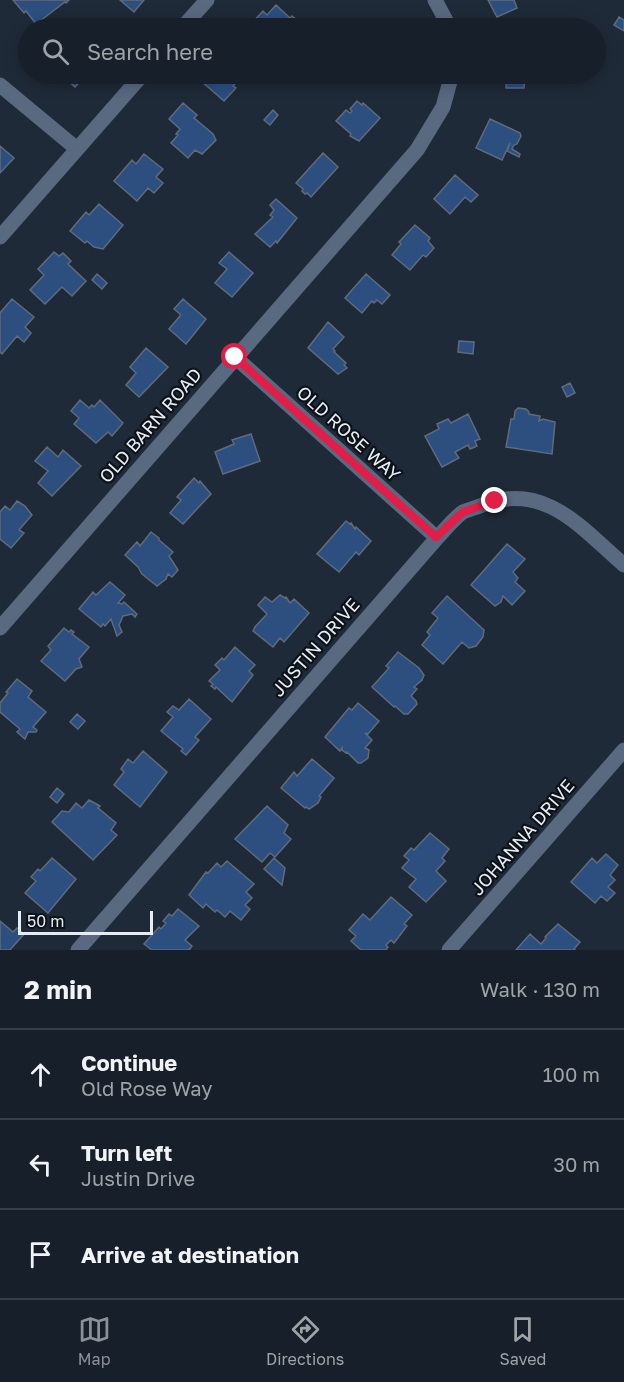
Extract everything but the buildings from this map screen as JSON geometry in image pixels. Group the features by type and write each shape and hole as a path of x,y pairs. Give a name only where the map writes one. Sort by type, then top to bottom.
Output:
{"street":[{"path":"191,18 207,0"},
{"path":"435,0 445,18"},
{"path":"0,237 134,84"},
{"name":"OLD BARN ROAD","path":"0,628 417,150 443,106 449,84"},
{"path":"0,85 78,149"},
{"name":"OLD ROSE WAY","path":"235,357 436,537"},
{"name":"JUSTIN DRIVE","path":"78,950 436,537 463,512 495,501 518,497 541,502 562,512 624,565"},
{"name":"JOHANNA DRIVE","path":"449,950 624,750"}],"route":[{"path":"235,357 436,537 463,512 495,501"}]}
